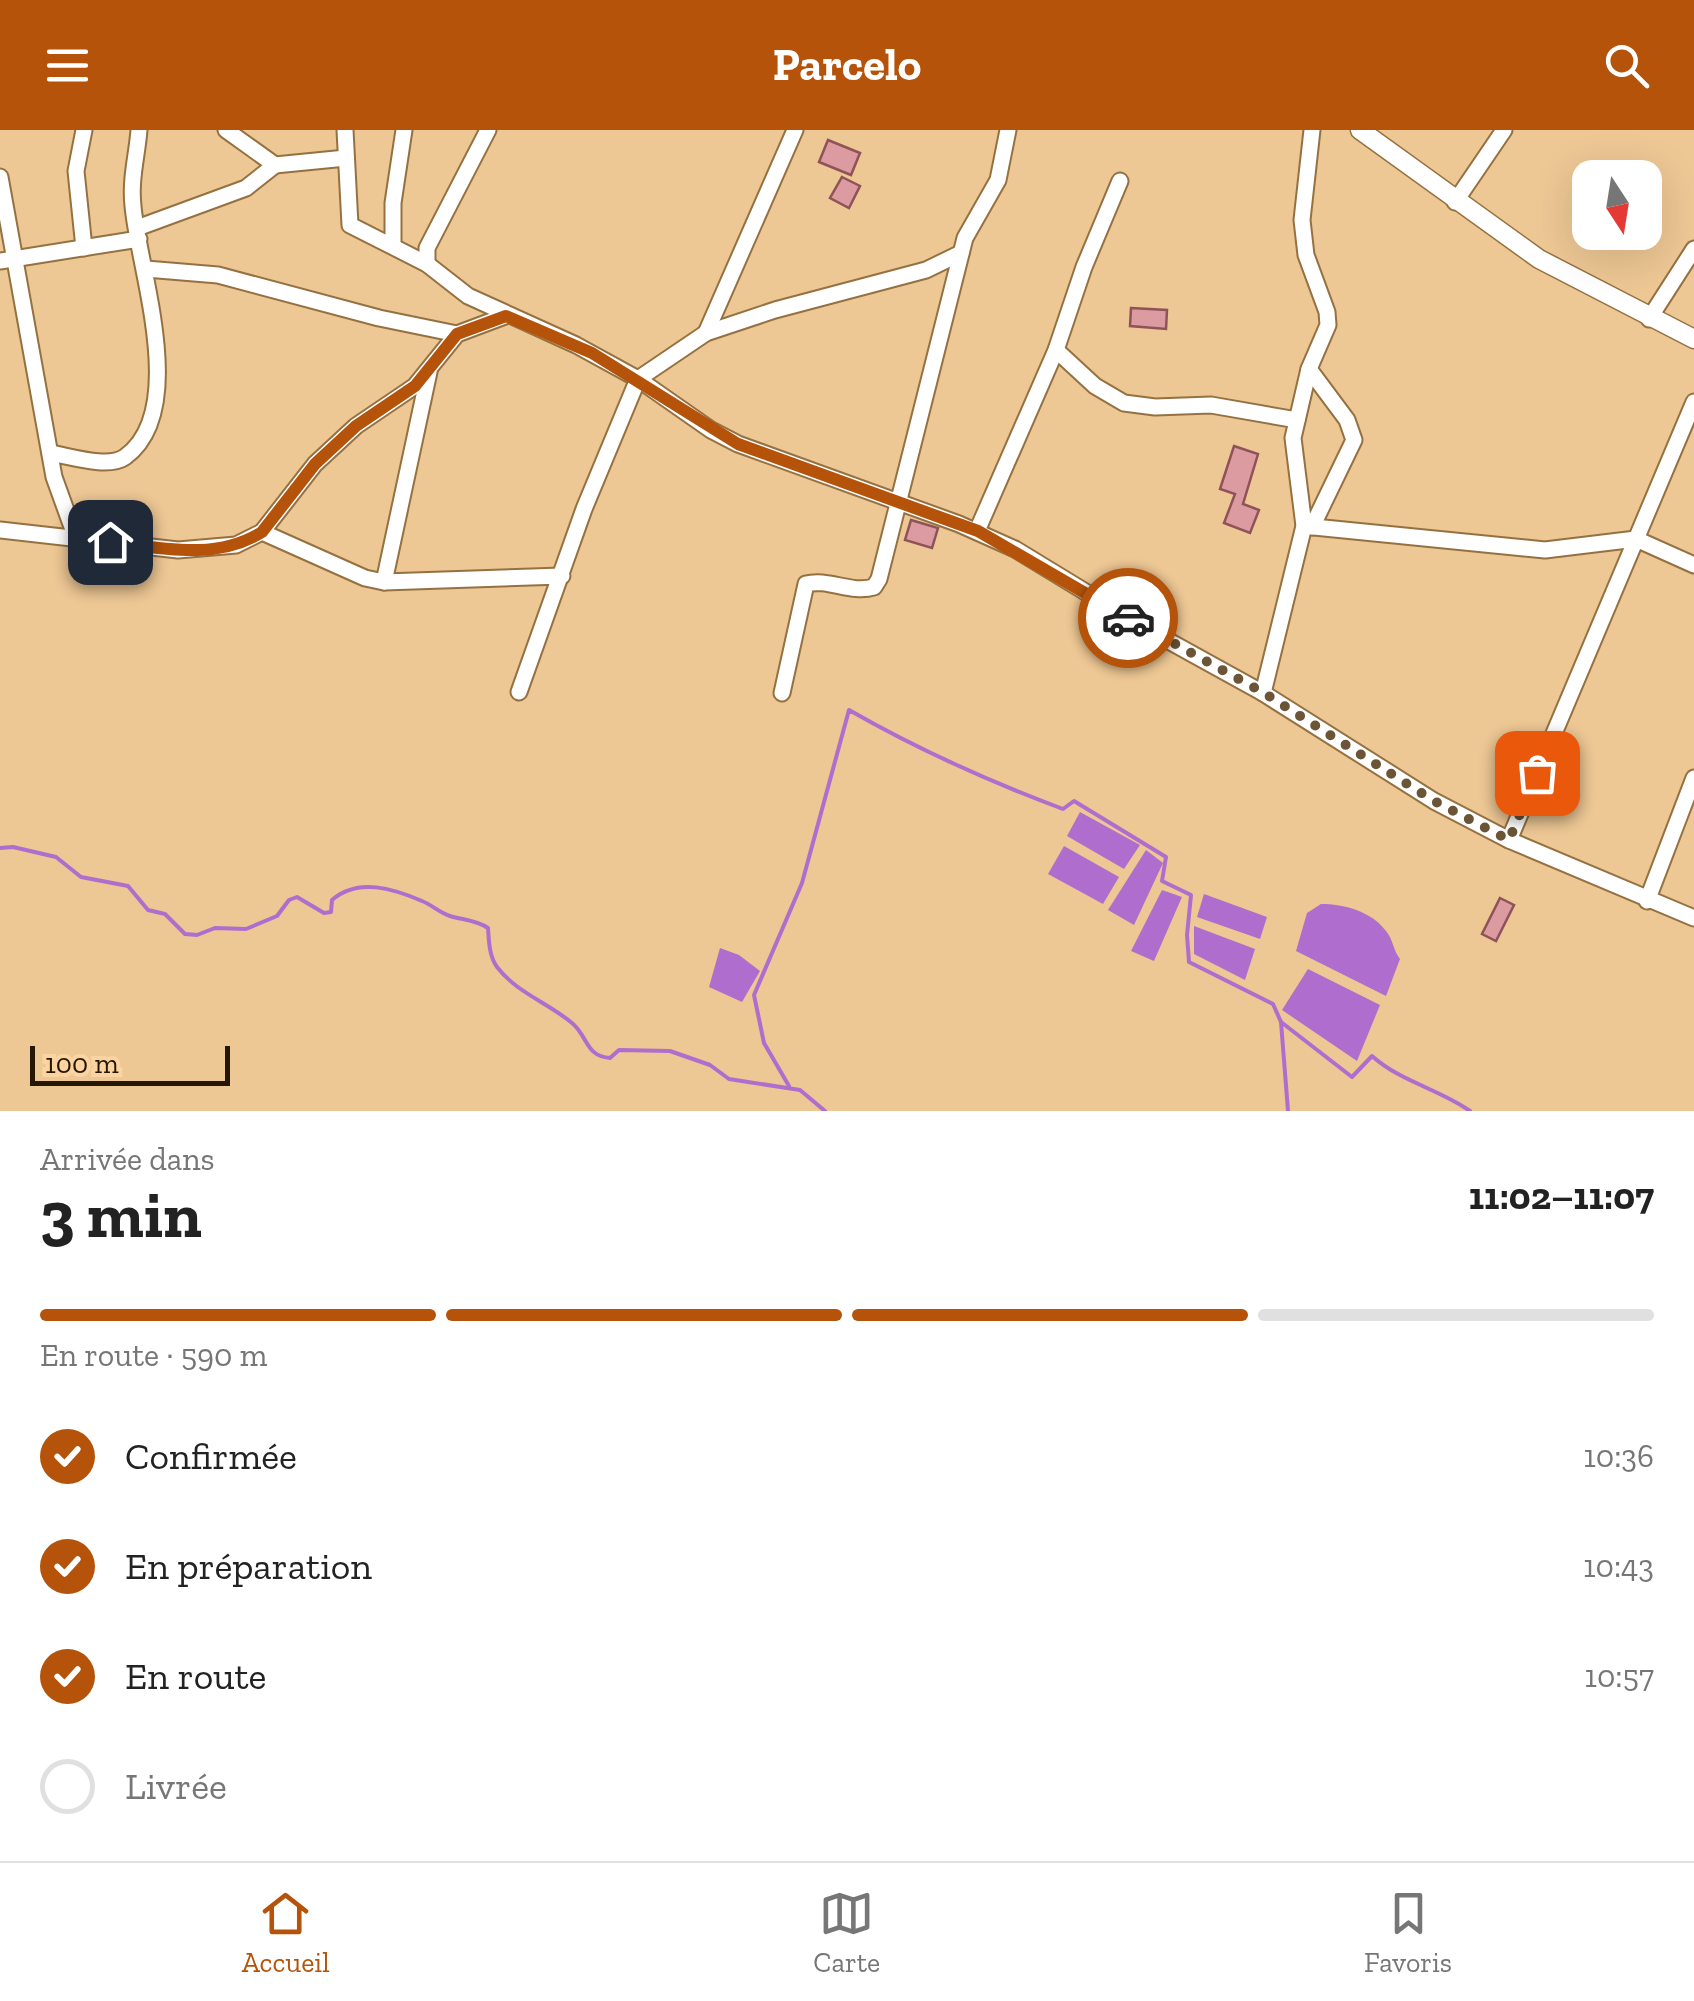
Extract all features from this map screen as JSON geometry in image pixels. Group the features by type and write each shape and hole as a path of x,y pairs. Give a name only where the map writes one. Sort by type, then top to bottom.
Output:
{"street":[{"path":"84,130 76,171 84,248"},
{"path":"50,453 113,461 125,457 146,430 153,404 157,346 131,174 138,130"},
{"path":"226,130 275,165"},
{"path":"345,130 350,225 427,264 468,296 576,345 638,379 738,444 978,531 1264,693 1434,801 1509,840 1694,918"},
{"path":"394,245 394,203 404,130"},
{"path":"427,264 427,248 488,130"},
{"path":"706,333 795,130"},
{"path":"782,693 803,588 810,582 862,591 874,587 880,579 960,253 972,222 998,180 1008,130"},
{"path":"1308,526 1294,453 1296,420 1309,369 1328,326 1306,255 1302,220 1312,130"},
{"path":"1360,130 1539,259 1694,340"},
{"path":"1455,202 1504,130"},
{"path":"8,261 138,234 246,188 275,165 346,158"},
{"path":"0,177 8,261 61,500 76,538"},
{"path":"978,531 1056,350 1120,181"},
{"path":"1649,319 1694,249"},
{"path":"519,692 584,509 638,379 706,333 926,270 960,253"},
{"path":"146,269 218,275 379,318 457,334 506,316"},
{"path":"926,270 956,277"},
{"path":"0,530 178,550 236,545 262,532 315,464 356,426 428,372 457,334"},
{"path":"1056,350 1096,386 1124,402 1155,407 1211,404 1296,420"},
{"path":"1264,693 1308,526 1354,440 1347,420 1309,369"},
{"path":"384,582 428,372"},
{"path":"1509,840 1694,402"},
{"path":"1308,526 1506,548 1580,549 1636,539 1694,565"},
{"path":"262,532 364,578 384,582 562,576"},
{"path":"1647,901 1694,778"}],"shaded area":[{"path":"1080,812 1140,845 1124,869 1067,836"},
{"path":"1064,846 1119,877 1103,904 1048,874"},
{"path":"1146,850 1163,863 1134,925 1108,910"},
{"path":"1162,890 1182,897 1154,961 1131,951"},
{"path":"1204,894 1267,917 1260,939 1197,917"},
{"path":"1321,904 1348,907 1365,914 1388,934 1400,959 1386,996 1296,951 1307,913"},
{"path":"1194,926 1255,949 1245,980 1194,954"},
{"path":"720,948 739,955 760,971 742,1002 709,987"},
{"path":"1308,969 1380,1005 1357,1061 1282,1010"}],"building":[{"path":"828,140 860,153 851,175 819,162"},
{"path":"842,177 860,186 849,208 830,198"},
{"path":"1131,308 1167,310 1166,329 1130,326"},
{"path":"1234,446 1258,454 1243,504 1259,510 1250,533 1224,523 1235,494 1220,489"},
{"path":"911,520 938,528 932,548 905,540"},
{"path":"1500,898 1514,905 1496,941 1482,934"}],"waterway":[{"path":"789,1086 764,1043 754,995 802,883 849,710 928,752 1008,787 1063,809 1074,801 1166,857 1162,881 1191,895 1189,962 1273,1004 1281,1022 1352,1077 1372,1056 1470,1111"},
{"path":"0,848 13,847 56,857 81,877 128,886 148,910 165,914 185,934 197,935 215,928 246,929 277,916 289,900 297,897 324,913 331,912 332,900 353,889 376,887 400,893 446,915 488,928 497,967 514,984 572,1023 596,1054 610,1058 619,1050 670,1051 710,1065 729,1079 800,1090 825,1111"},
{"path":"1281,1022 1288,1111"}],"way so far":[{"path":"1128,618 1264,693 1434,801 1509,840 1537,773"}],"route":[{"path":"110,542 212,550 253,538 262,532 315,464 356,426 415,386 457,334 506,316 592,353 738,444 978,531 1128,618"}]}
